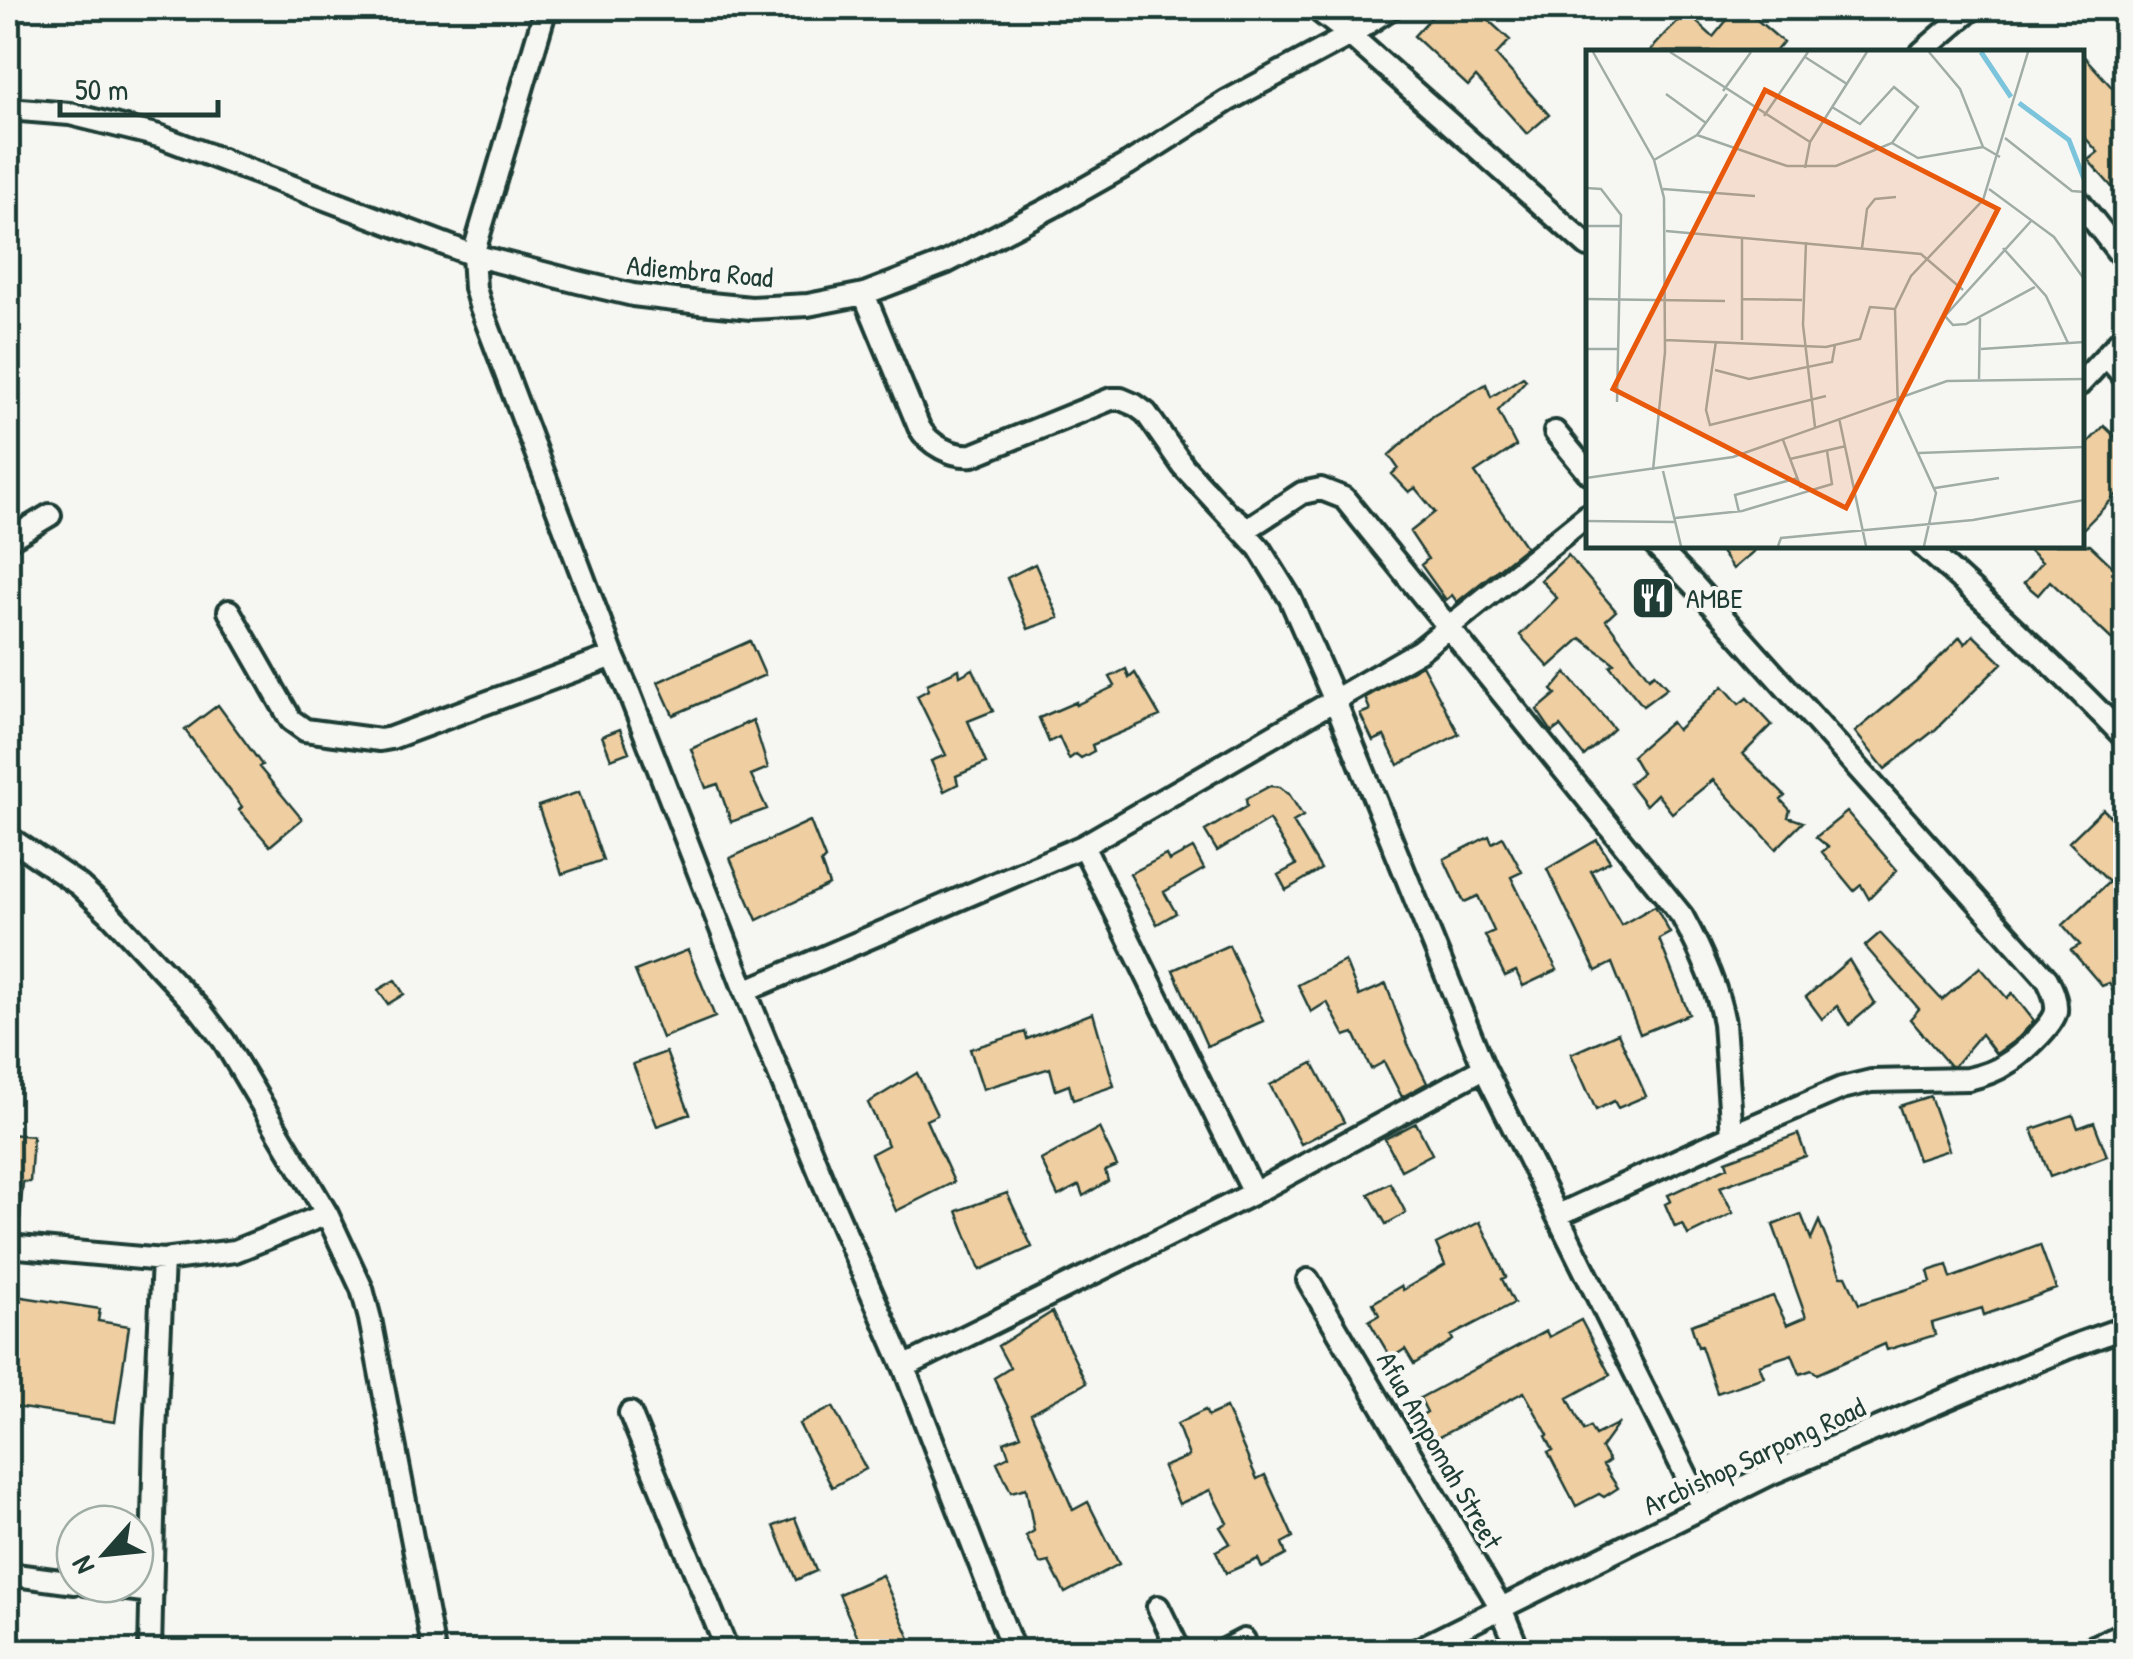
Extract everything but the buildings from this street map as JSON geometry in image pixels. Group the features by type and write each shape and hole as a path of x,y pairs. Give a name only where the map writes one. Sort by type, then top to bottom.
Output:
{"street":[{"path":"546,8 473,255 475,288 613,656 745,991 904,1367 1014,1652"},
{"path":"1315,8 1586,244"},
{"name":"Adiembra Road","path":"8,109 70,114 159,136 473,255 633,295 751,308 808,306 864,294 946,263 1128,164 1227,101 1350,35 1391,8"},
{"path":"1924,50 1974,8"},
{"path":"2083,207 2126,262"},
{"path":"864,294 919,427 929,440 954,454 972,456 1111,399 1135,404 1146,413 1183,466 1277,573 1335,701 1484,1068 1702,1507"},
{"path":"2083,381 2126,334"},
{"path":"2106,356 2126,378"},
{"path":"1555,432 1586,470"},
{"path":"1228,514 1247,529 1302,492 1321,490 1344,498 1682,916 1699,947 1721,1006 1732,1135"},
{"path":"8,540 50,515"},
{"path":"745,991 1082,846 1420,651 1586,518"},
{"path":"1558,1216 1842,1088 1871,1081 1981,1076 2012,1061 2056,1015 2047,979 1658,548"},
{"path":"1930,548 2126,739"},
{"path":"229,611 297,726 380,740 613,656"},
{"path":"8,837 79,885 201,1011 224,1042 326,1214 362,1290 370,1319 434,1652"},
{"path":"1082,846 1254,1193"},
{"path":"904,1367 1254,1193 1484,1068"},
{"path":"8,1246 163,1260 235,1251 326,1214"},
{"path":"154,1504 163,1260"},
{"name":"Afua Ampomah Street","path":"1308,1280 1501,1608 1519,1652"},
{"name":"Arcbishop Sarpong Road","path":"1413,1652 1789,1466 2067,1348 2126,1327"},
{"path":"630,1414 728,1652"},
{"path":"8,1574 55,1580"},
{"path":"150,1652 152,1604"},
{"path":"1158,1606 1180,1652"},
{"path":"2084,1652 2126,1632"},
{"path":"1221,1652 1244,1640"}],"place":[{"name":"AMBE","path":"1653,598"}]}
